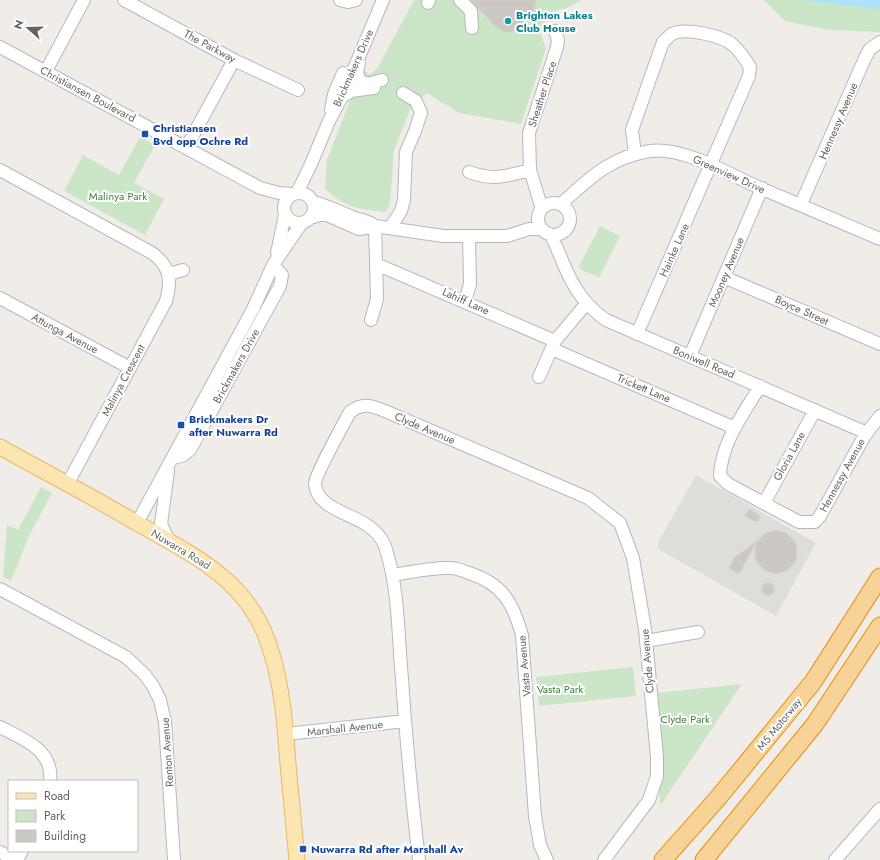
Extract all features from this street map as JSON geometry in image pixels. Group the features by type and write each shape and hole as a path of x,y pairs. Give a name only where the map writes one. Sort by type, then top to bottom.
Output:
{"highway":[{"name":"M5 Motorway","path":"663,860 718,798 813,682 880,577"},
{"path":"704,860 815,724 880,626"}],"main road":[{"name":"Nuwarra Road","path":"0,447 68,483 189,551 225,578 242,596 268,640 274,663 286,734 297,860"}],"street":[{"path":"46,71 84,0"},
{"name":"The Parkway","path":"124,0 234,60 298,90"},
{"path":"340,0 348,2 356,0"},
{"name":"Brickmakers Drive","path":"294,194 311,164 328,121 342,96 383,0"},
{"path":"460,0 471,11 473,16 472,28"},
{"name":"Brickmakers Drive","path":"328,121 334,94 348,59 356,44 376,15"},
{"name":"Sheather Place","path":"540,213 532,176 529,133 558,48 558,40 555,31"},
{"name":"Hainke Lane","path":"635,154 632,130 663,42 672,34 678,32 696,32 716,36 732,44 750,67 749,76 637,334"},
{"name":"Hennessy Avenue","path":"801,204 865,58 870,49 880,42"},
{"name":"Christiansen Boulevard","path":"0,47 260,188 279,194 294,194"},
{"path":"342,96 351,91 373,88 382,80 366,84 357,77 363,48"},
{"path":"186,148 234,60"},
{"path":"390,228 401,211 404,200 406,152 415,132 420,113 416,102 404,93"},
{"name":"Greenview Drive","path":"559,204 595,173 609,164 635,154 660,150 676,152 711,166 880,239"},
{"name":"Brickmakers Drive","path":"311,164 312,200"},
{"path":"0,170 152,253 160,259 169,274 183,270"},
{"path":"469,172 483,177 495,178 532,176 542,191 570,214 570,222 566,230 563,246 563,265"},
{"name":"Greenview Drive","path":"570,214 580,187"},
{"name":"Christiansen Boulevard","path":"260,188 284,212"},
{"name":"Mooney Avenue","path":"690,356 762,188"},
{"path":"371,320 377,299 375,226 369,221 353,217 331,206 312,200 302,193 294,194 285,201 284,212 291,222 306,221 320,215 327,216 359,229 375,226 424,234 469,236 507,236 529,229 558,234 566,230"},
{"path":"306,221 314,211 312,200"},
{"path":"529,229 540,213 549,204 559,204"},
{"name":"Brickmakers Drive","path":"137,522 253,309 273,265 282,233 284,212"},
{"path":"540,213 546,231"},
{"name":"Brickmakers Drive","path":"273,265 306,221"},
{"name":"Boniwell Road","path":"546,231 555,242 563,265 586,304 606,320 867,433"},
{"path":"465,300 470,284 469,236"},
{"name":"Lahiff Lane","path":"376,264 465,300 554,345"},
{"name":"Malinya Crescent","path":"68,483 166,301 169,292 169,274"},
{"name":"Boyce Street","path":"724,277 880,344"},
{"name":"Attunga Avenue","path":"0,298 130,368"},
{"path":"539,378 554,345 586,304"},
{"name":"Trickett Lane","path":"554,345 735,428"},
{"name":"Hennessy Avenue","path":"760,386 735,428 720,462 720,476 728,484 799,522 815,522 867,433 880,416"},
{"name":"Clyde Avenue","path":"419,860 392,576 385,544 371,527 327,503 318,496 315,481 350,412 363,405 372,406 386,411 588,498 620,523 633,558 646,641 657,757 657,776 649,800 604,860"},
{"name":"Gloria Lane","path":"764,503 815,410"},
{"path":"168,540 161,524 170,461"},
{"name":"Vasta Avenue","path":"392,576 438,568 453,568 482,577 503,592 515,612 522,635 536,816 540,845 547,860"},
{"name":"Renton Avenue","path":"0,589 126,657 145,674 153,686 162,706 165,722 174,860"},
{"path":"646,641 698,632"},
{"name":"Marshall Avenue","path":"286,734 405,721"},
{"path":"0,727 40,750 48,762 50,780"},
{"path":"835,860 880,809"},
{"path":"0,852 16,860"}],"shaded area":[{"path":"696,475 816,543 776,616 658,549 658,543"}],"green space":[{"path":"414,0 582,0 567,8 547,13 541,35 546,49 521,124 459,113 427,93 411,107 394,151 390,204 386,212 361,209 346,204 325,189 327,160 362,69 370,75 378,67"},
{"path":"764,0 880,0 880,32 829,30 785,21"},
{"name":"Malinya Park","path":"140,137 155,145 134,183 164,199 145,235 64,191 83,155 119,175"},
{"path":"600,226 620,236 599,278 578,268"},
{"path":"41,487 52,493 29,536 11,581 3,577 7,525 18,530"},
{"name":"Vasta Park","path":"633,667 636,696 539,706 536,677"},
{"name":"Clyde Park","path":"742,684 660,806 656,693"}],"water":[{"path":"802,0 880,0 880,9"}],"building":[{"name":"Brighton Lakes Club House","path":"471,0 536,0 532,15 523,26 512,32 502,31 495,26"},
{"path":"749,509 760,516 757,522 745,516"},
{"path":"776,531 784,533 793,541 797,552 795,560 787,569 776,573 768,571 759,563 755,552 757,544 765,535"},
{"path":"757,541 739,574 729,568 734,558"},
{"path":"766,583 770,583 774,589 770,595 766,595 762,591 762,587"}],"place":[{"name":"Brighton Lakes Club House","path":"508,21"},
{"name":"Christiansen Bvd opp Ochre Rd","path":"145,134"},
{"name":"Brickmakers Dr after Nuwarra Rd","path":"181,425"},
{"name":"Nuwarra Rd after Marshall Av","path":"303,849"}]}
